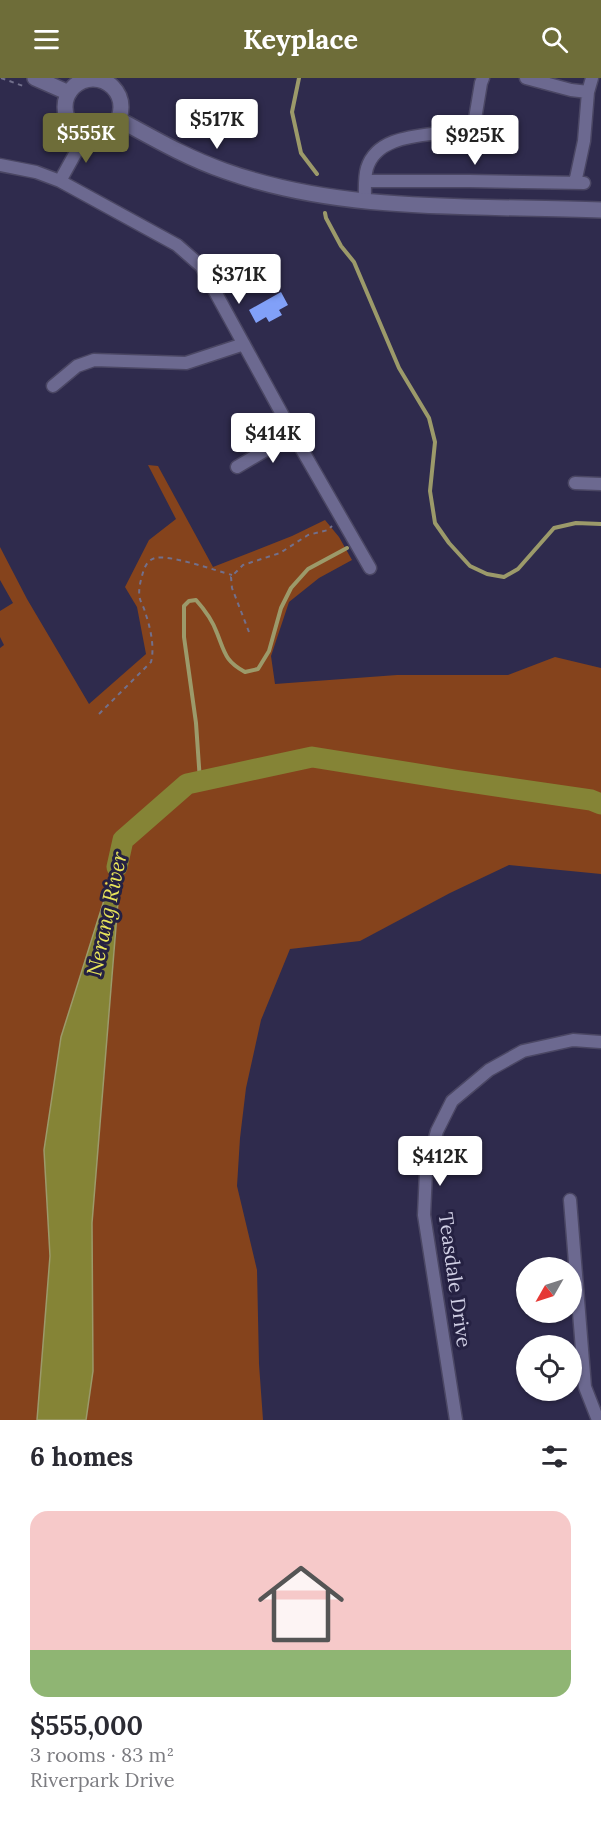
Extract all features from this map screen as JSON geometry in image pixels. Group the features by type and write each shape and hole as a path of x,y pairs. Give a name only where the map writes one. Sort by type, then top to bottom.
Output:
{"main road":[{"path":"35,78 69,93"},
{"path":"96,79 107,83 118,95 121,103 118,118 108,130 93,135 78,130 71,125 65,109 69,93 79,83 86,80 96,79"},
{"path":"118,118 190,157 225,171 300,191 364,201 415,205 601,210"}],"street":[{"path":"364,201 366,172 372,157 378,150 387,144 406,138 435,135 470,127 475,119 480,82 483,78"},
{"path":"526,78 562,88 588,92"},
{"path":"366,181 469,180 580,183 588,92 592,78"},
{"path":"60,180 86,134"},
{"path":"0,165 36,172 60,180 177,245 201,266 370,568"},
{"path":"53,386 78,366 94,360 186,363 244,344"},
{"path":"237,467 293,434"},
{"path":"575,483 601,484"},
{"name":"Teasdale Drive","path":"456,1420 424,1215 426,1171 437,1131 452,1101 489,1070 523,1050 573,1040 601,1042"},
{"path":"570,1200 585,1387 598,1420"}],"path":[{"path":"249,632 232,588 232,575 243,565 274,555 308,535 328,530 342,517"},
{"path":"99,714 151,662 153,656 145,609 139,592 148,562 155,558 169,558 232,575"}],"shaded area":[{"path":"148,465 158,466 213,567 292,536 325,520 339,537 352,560 319,578 289,602 271,656 275,684 397,675 508,675 555,657 601,668 601,874 509,865 450,893 360,941 290,949 261,1020 246,1088 237,1186 257,1270 263,1420 86,1420 93,1371 92,1223 123,844 44,1150 50,1256 37,1420 0,1420 0,648 4,645 0,637 0,611 13,603 0,580 0,547 27,599 89,704 146,654 137,607 125,587 149,540 176,519"}],"water":[{"path":"123,840 92,1223 93,1371 86,1420 37,1420 50,1256 44,1150 61,1037"}],"building":[{"path":"281,292 288,305 279,310 282,315 269,322 266,317 256,323 249,310"}],"waterway":[{"path":"299,78 292,112 301,153 317,174"},
{"path":"325,213 341,246 354,262 399,368 429,418 435,442 430,491 435,523 449,543 470,566 487,574 504,577 518,569 554,528 576,523 601,524"},
{"path":"200,781 196,723 184,637 184,606 189,601 196,600 211,620 229,660 245,672 258,669 269,651 281,608 291,588 308,569 347,548"},
{"name":"Nerang River","path":"117,867 123,840 187,784 312,757 591,800 601,804"}]}
